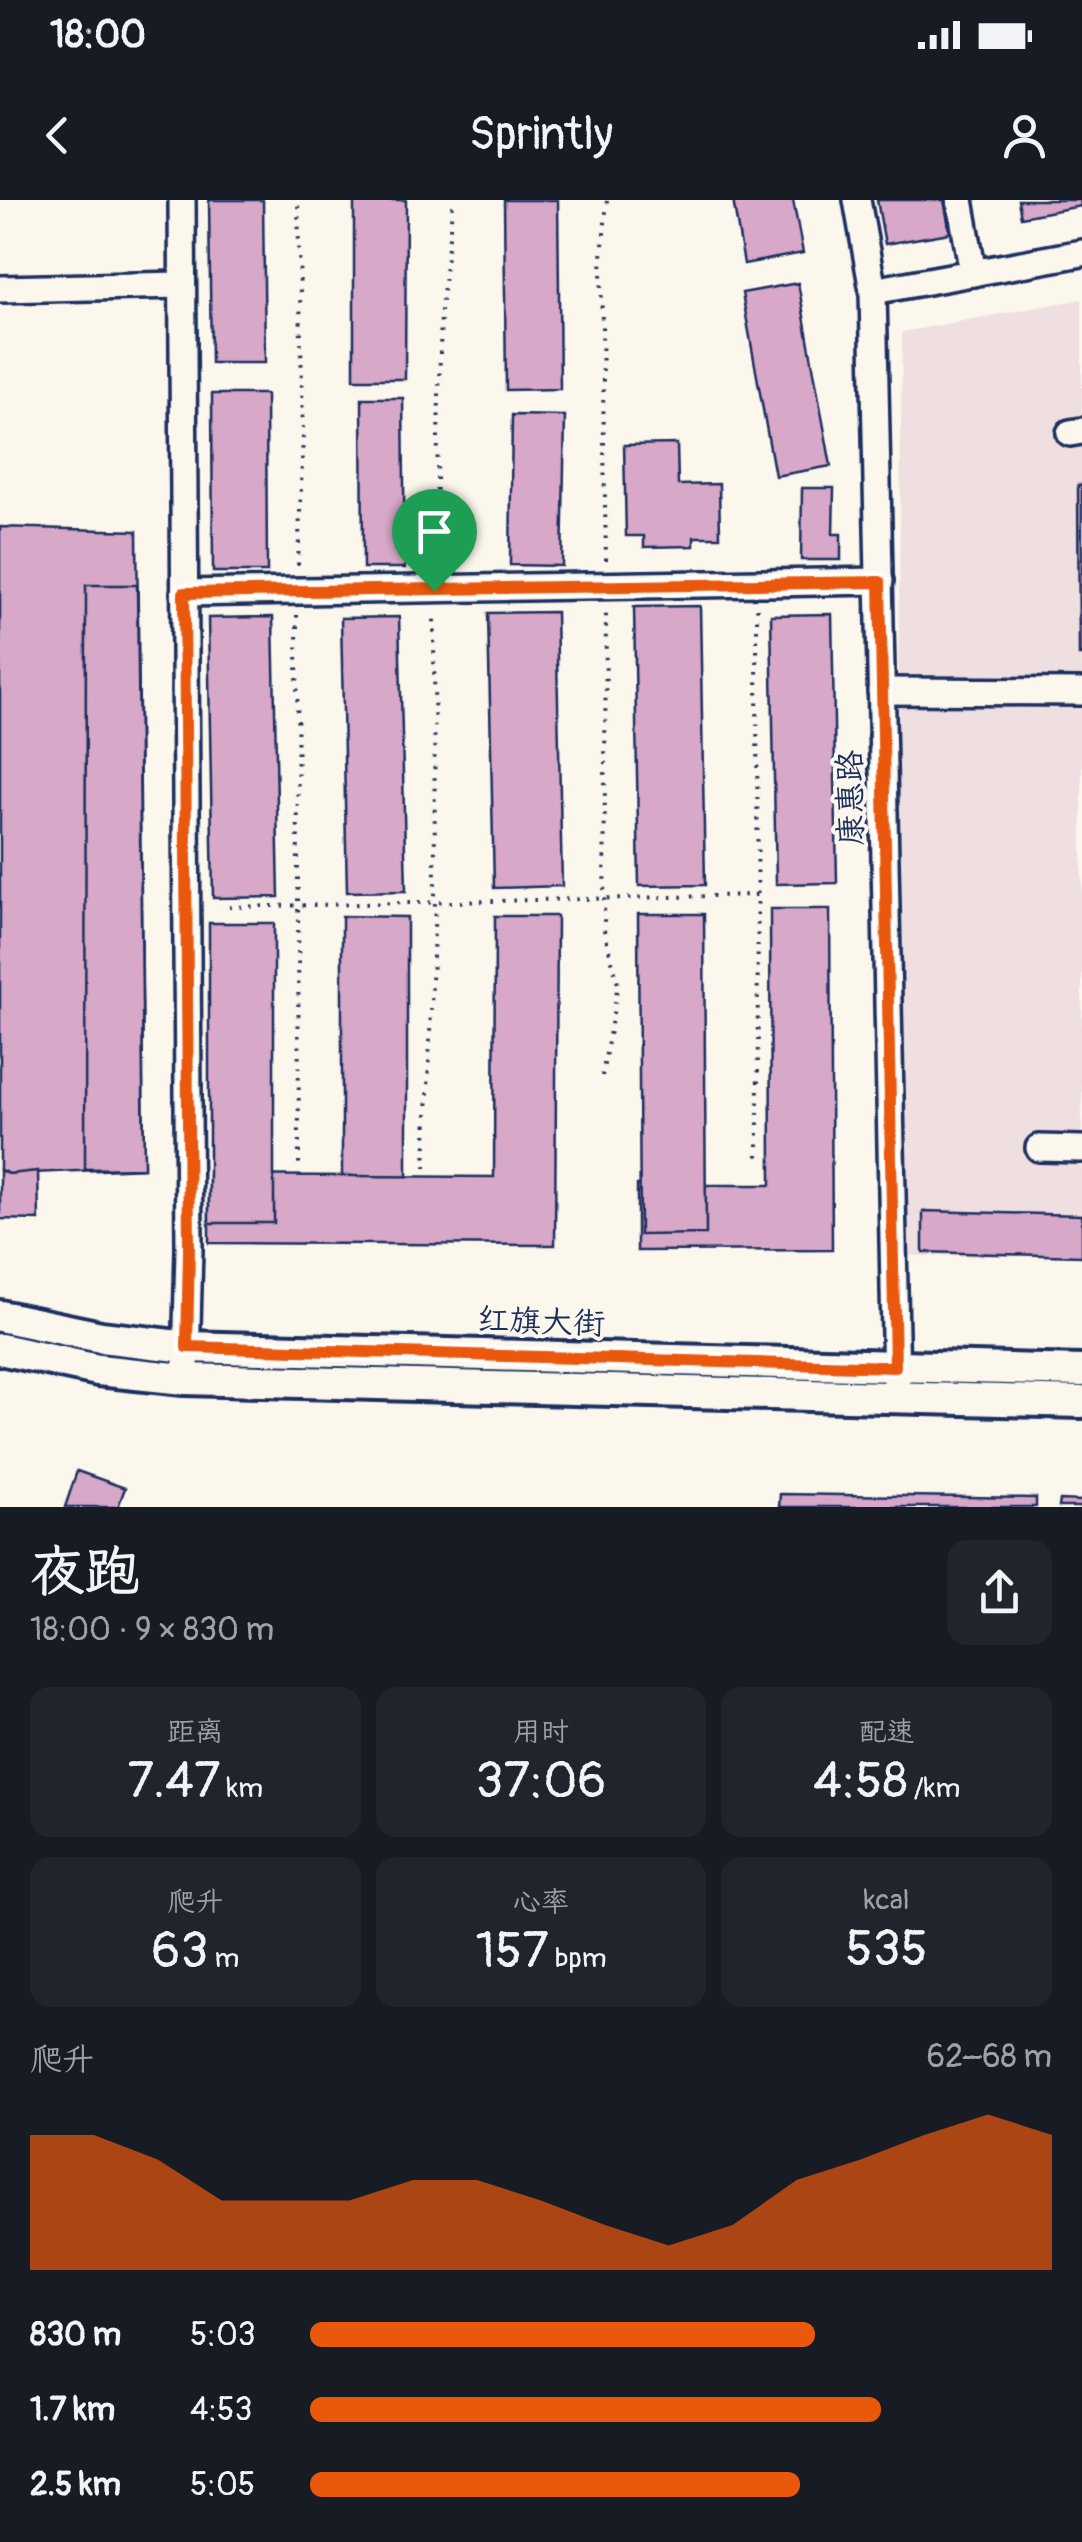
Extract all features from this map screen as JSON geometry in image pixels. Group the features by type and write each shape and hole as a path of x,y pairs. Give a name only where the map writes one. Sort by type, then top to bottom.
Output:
{"main road":[{"name":"红旗大街","path":"0,1316 101,1337 187,1347 896,1382 1082,1402"},
{"name":"红旗大街","path":"0,1349 98,1370 184,1380 896,1382 1082,1371"}],"street":[{"path":"182,200 189,1249 184,1380"},
{"name":"康惠路","path":"857,200 873,291 896,1382"},
{"path":"960,200 974,273"},
{"path":"873,291 1082,253"},
{"path":"0,290 182,285"},
{"path":"184,593 880,582"},
{"path":"881,691 1082,692"},
{"path":"1039,1148 1082,1150"}],"path":[{"path":"298,200 303,435 296,591 299,1166"},
{"path":"425,1168 434,902 434,591 440,311 453,200"},
{"path":"602,1076 618,984 604,930 603,898 607,586 601,268 607,200"},
{"path":"757,584 758,1160"},
{"path":"229,907 758,895"}],"shaded area":[{"path":"1082,299 1082,1256 892,1256 902,332"}],"building":[{"path":"209,200 263,200 265,363 211,363"},
{"path":"354,200 406,200 405,379 354,379"},
{"path":"504,200 558,200 560,389 506,390"},
{"path":"733,200 793,200 803,253 744,264"},
{"path":"877,200 944,200 950,233 885,244"},
{"path":"1018,200 1080,200 1081,206 1021,217"},
{"path":"798,283 831,466 775,476 742,293"},
{"path":"212,394 266,394 267,572 213,572"},
{"path":"362,398 403,398 405,568 363,568"},
{"path":"512,415 565,416 562,566 510,565"},
{"path":"677,444 678,485 719,484 720,537 694,537 694,546 644,547 644,536 626,536 624,445"},
{"path":"1078,485 1082,485 1082,655 1079,655"},
{"path":"802,488 834,488 833,534 841,534 841,560 801,560"},
{"path":"0,527 137,531 144,1168 9,1174 0,1170"},
{"path":"86,585 137,585 144,1168 85,1169"},
{"path":"700,606 705,885 639,886 634,607"},
{"path":"556,612 562,886 494,888 488,613"},
{"path":"832,614 837,883 776,884 771,615"},
{"path":"273,617 279,897 213,898 208,618"},
{"path":"399,617 406,891 347,892 341,618"},
{"path":"770,909 830,909 832,1250 637,1251 637,1185 771,1185"},
{"path":"638,914 704,914 706,1234 640,1235"},
{"path":"342,916 407,917 407,1226 342,1226"},
{"path":"495,916 557,916 555,1245 209,1243 209,1175 494,1177"},
{"path":"209,923 274,923 274,1223 209,1223"},
{"path":"0,1170 9,1174 38,1171 39,1220 0,1219"},
{"path":"923,1211 1082,1215 1082,1256 923,1252"},
{"path":"77,1471 125,1488 118,1507 65,1507"},
{"path":"780,1494 1036,1498 1036,1507 779,1507"},
{"path":"1060,1500 1082,1501 1082,1507 1059,1507"}],"route":[{"path":"880,582 895,1367 187,1347 184,593 434,591 880,582"}]}
